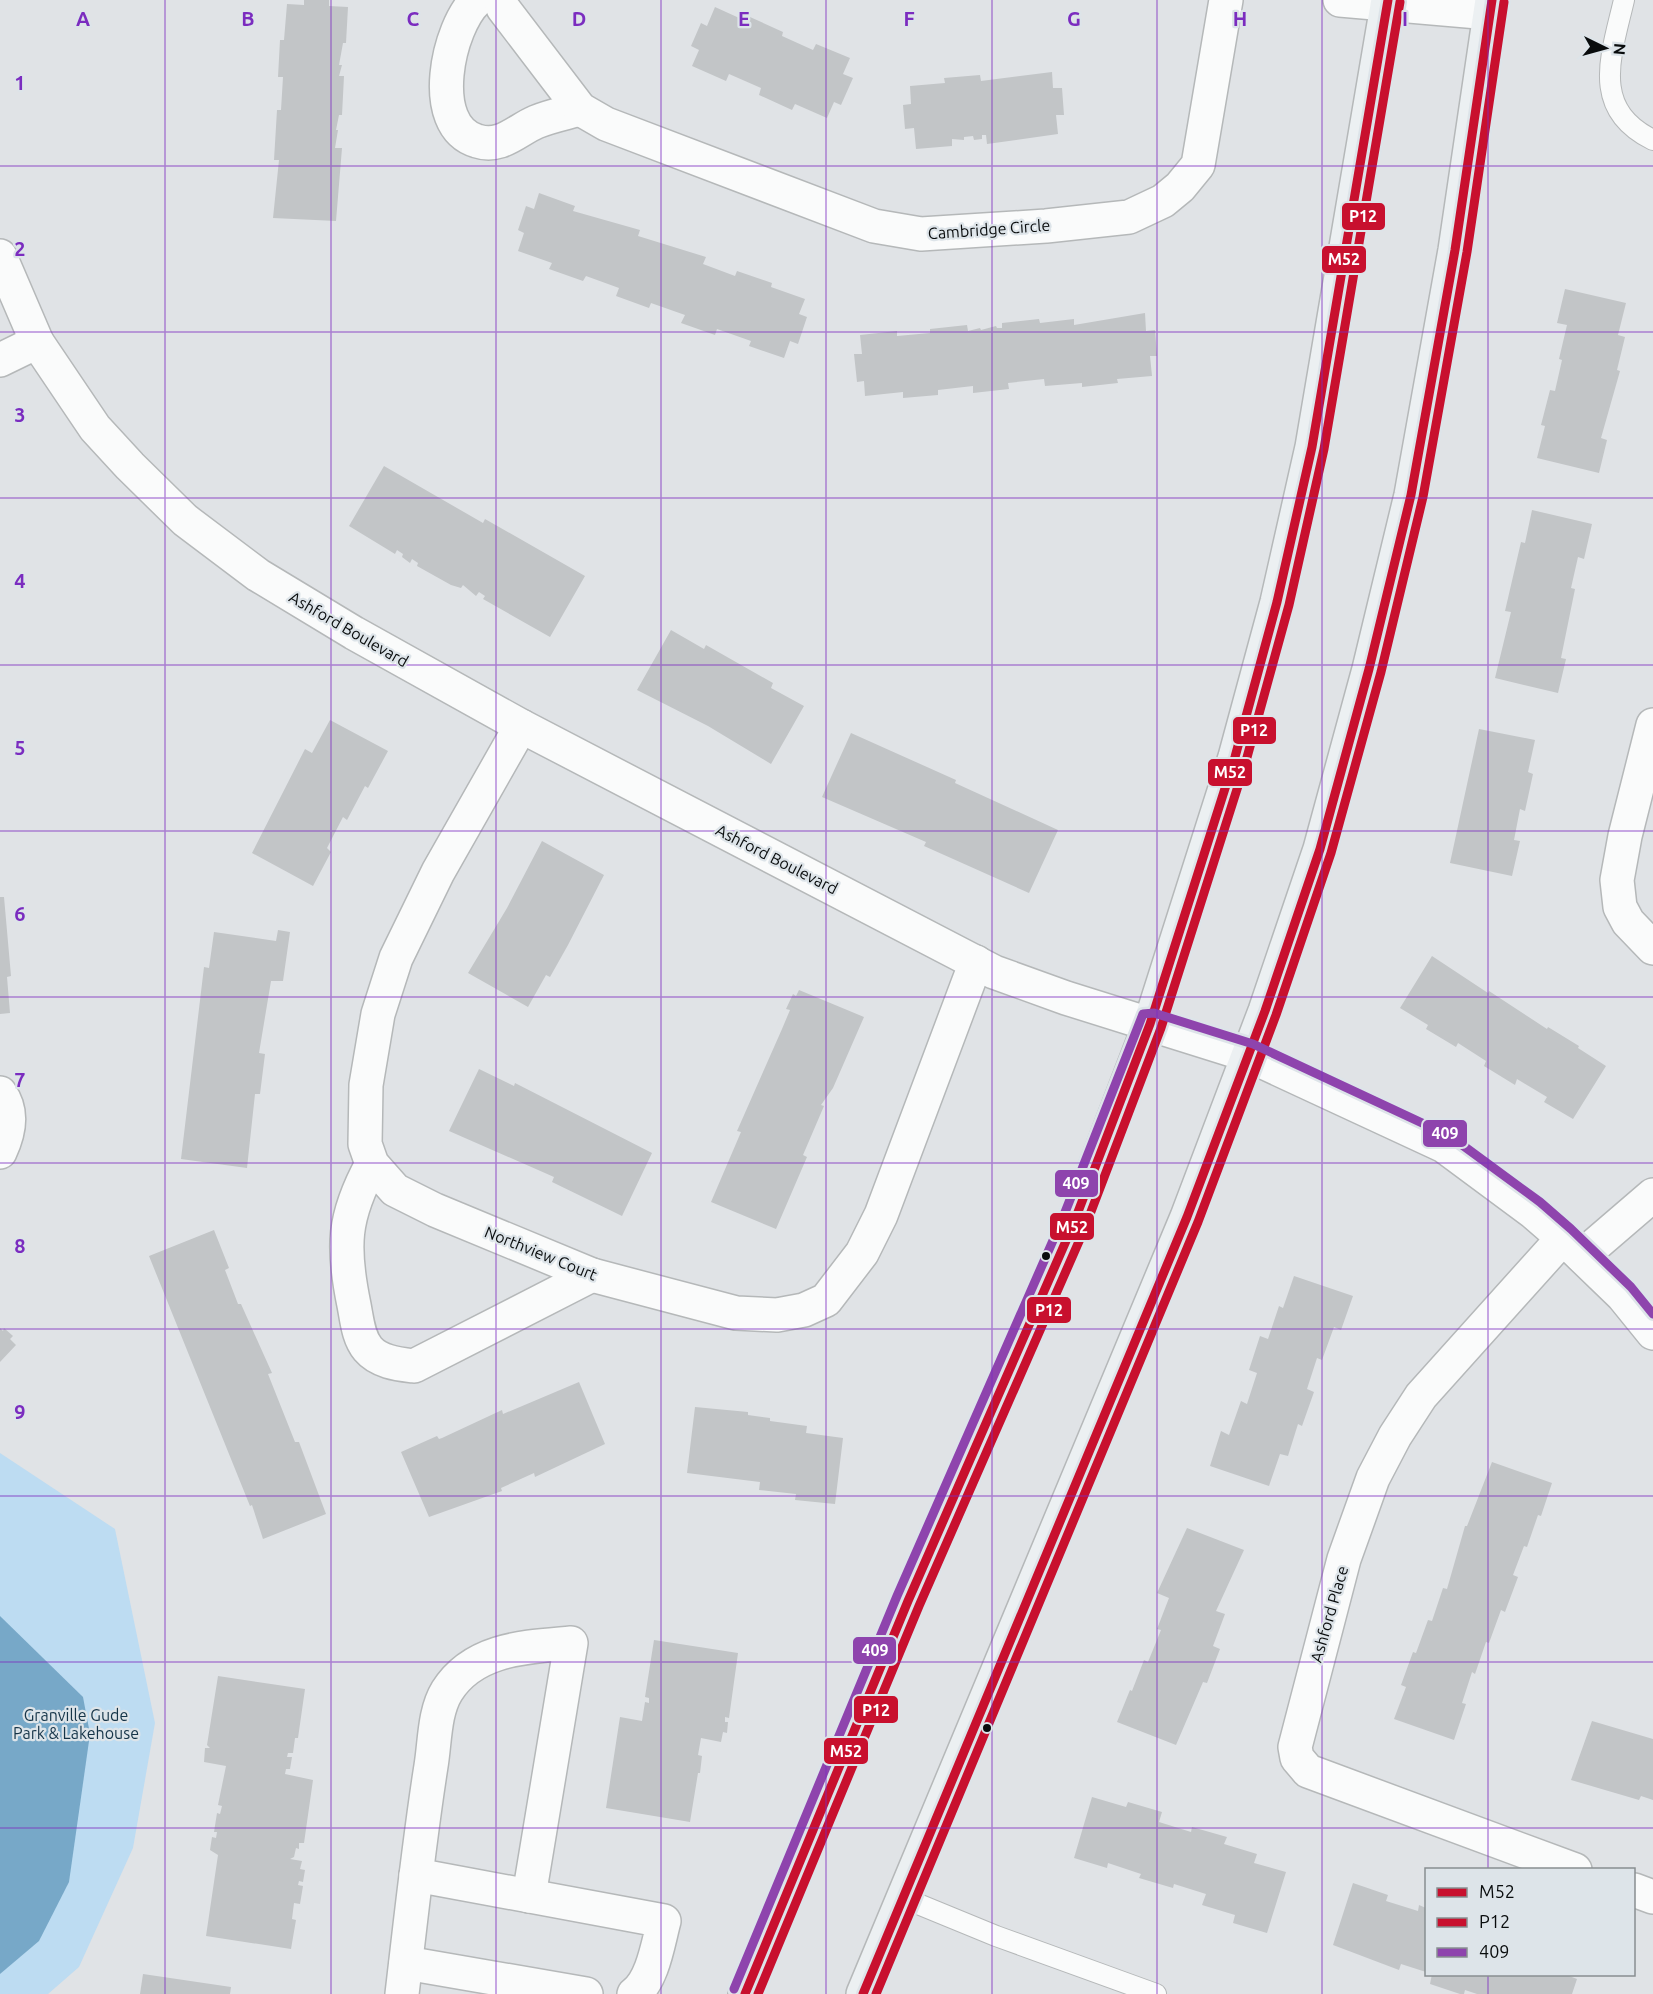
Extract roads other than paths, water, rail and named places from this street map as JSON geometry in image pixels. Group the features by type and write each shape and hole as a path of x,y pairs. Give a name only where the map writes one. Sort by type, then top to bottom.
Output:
{"main road":[{"path":"745,1994 909,1601 1073,1225 1150,1024 1234,757 1280,591 1316,424 1388,2"},
{"path":"863,1994 901,1897 1179,1235 1248,1055 1320,849 1369,669 1411,495 1455,250 1491,7"}],"street":[{"path":"477,0 459,24 451,50 447,107 455,126 476,141 496,142 515,136 535,123 580,109"},
{"name":"Cambridge Circle","path":"500,0 503,8 580,109 606,124 874,226 921,234 1046,226 1129,217 1163,201 1180,188 1198,165 1227,0"},
{"path":"1340,0 1491,7"},
{"name":"Ashford Boulevard","path":"0,256 37,342 95,428 185,520 258,575 354,633 521,726 994,972 1248,1055 1444,1146 1533,1212 1573,1247 1623,1296 1653,1333"},
{"path":"0,360 37,342"},
{"path":"1653,724 1648,776 1625,837 1617,880 1618,897 1628,922 1653,948"},
{"name":"Northview Court","path":"521,726 438,872 396,958 378,1014 366,1085 365,1144 372,1164 395,1190 592,1275 736,1313 777,1315 804,1310 826,1300 862,1253 881,1215 976,962"},
{"path":"0,1093 9,1115 8,1135 0,1152"},
{"path":"372,1164 356,1194 347,1228 346,1267 360,1335 369,1350 389,1362 414,1366 592,1275"},
{"name":"Ashford Place","path":"1572,1868 1308,1771 1297,1758 1295,1747 1344,1559 1373,1478 1389,1447 1421,1396 1573,1247 1653,1195"},
{"path":"529,1896 571,1643 501,1652 479,1662 448,1690 440,1708 404,1979 586,1994"},
{"path":"416,1875 664,1921 641,1989 634,1994"},
{"path":"1635,1890 1653,1897"}],"lane":[{"path":"1624,0 1609,80 1613,104 1622,119 1639,133 1653,140"},
{"path":"901,1897 996,1936 1156,1994"}],"park label":[{"name":"Granville Gude Park & Lakehouse","path":"76,1724"}]}
